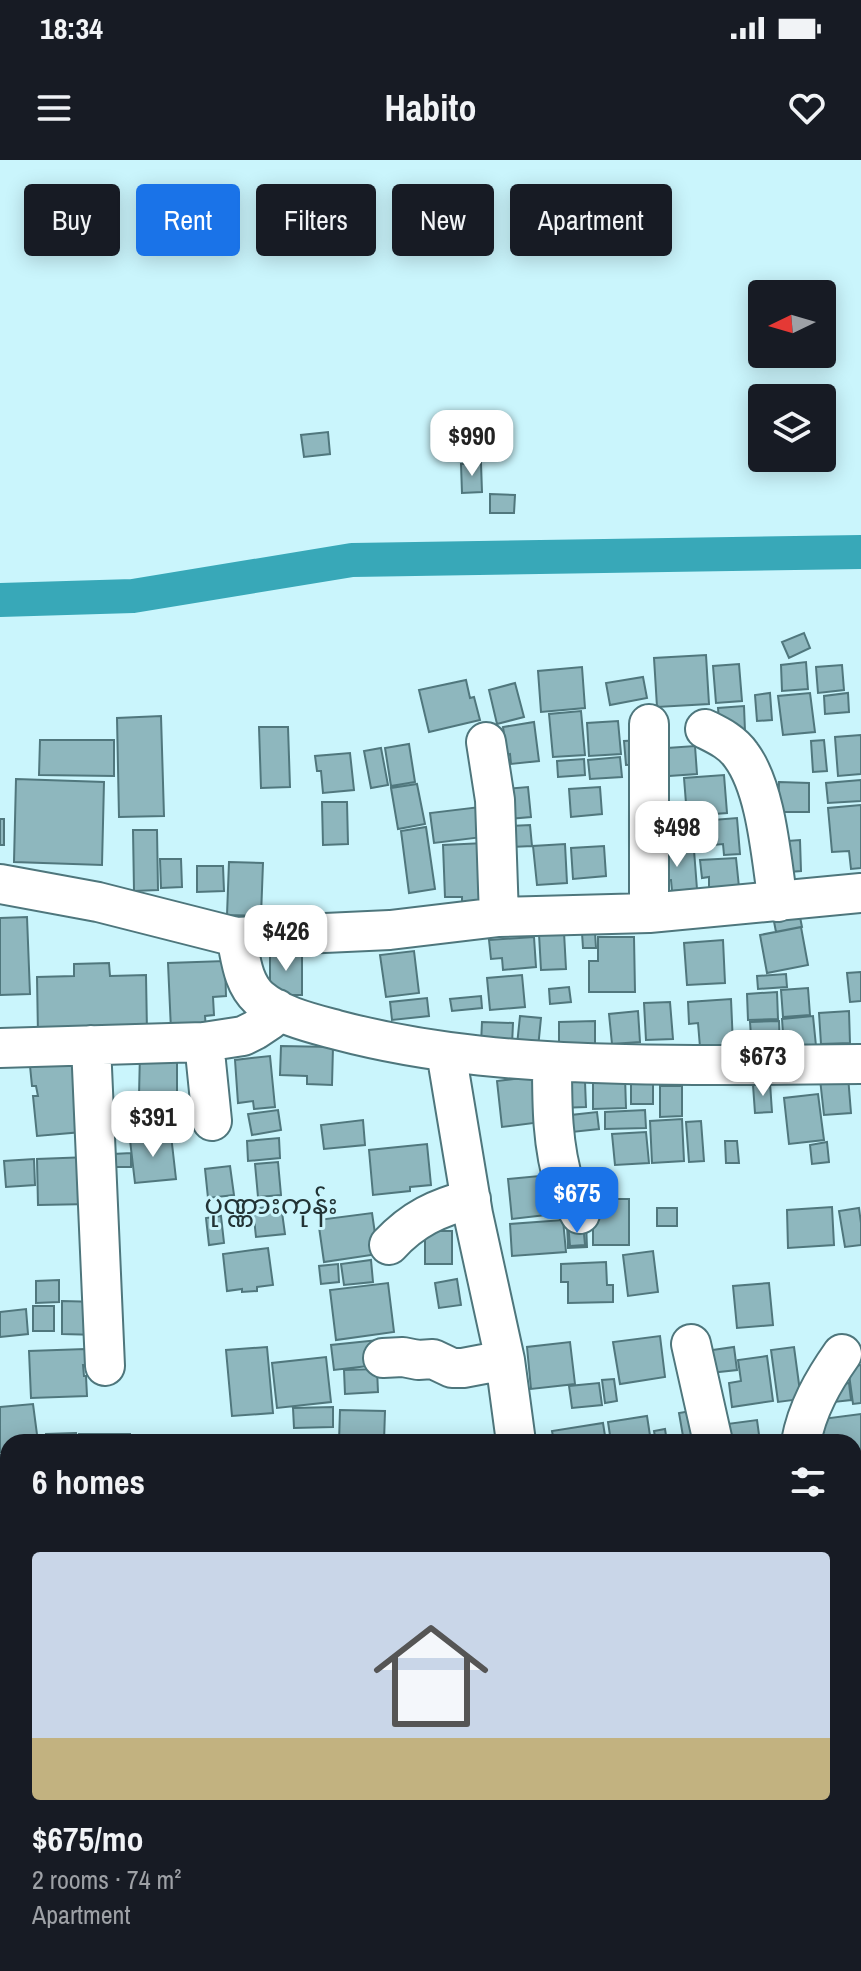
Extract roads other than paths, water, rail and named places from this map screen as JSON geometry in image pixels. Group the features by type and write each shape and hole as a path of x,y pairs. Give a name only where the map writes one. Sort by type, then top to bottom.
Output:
{"street":[{"path":"649,724 649,913"},
{"path":"705,729 726,739 749,767 764,813 778,902"},
{"path":"486,742 495,800 499,917"},
{"path":"0,884 98,902 236,937 390,930 499,917 649,913 861,893"},
{"path":"236,937 243,971 261,1000 300,1020 382,1042 446,1052 552,1062 861,1064"},
{"path":"0,1048 204,1042 243,1036 270,1020 277,1009"},
{"path":"204,1042 212,1121"},
{"path":"91,1045 105,1366"},
{"path":"446,1052 471,1199 505,1360 515,1434"},
{"path":"552,1062 553,1110 559,1159 566,1188 580,1214"},
{"path":"389,1245 402,1230 440,1207 471,1199"},
{"path":"691,1344 711,1434"},
{"path":"802,1434 814,1399 842,1354"},
{"path":"383,1358 433,1359 452,1368 505,1360"}],"waterway":[{"path":"0,600 133,596 352,560 861,552"}],"district":[{"name":"ပုဏ္ဏားကုန်း","path":"271,1204"}]}
